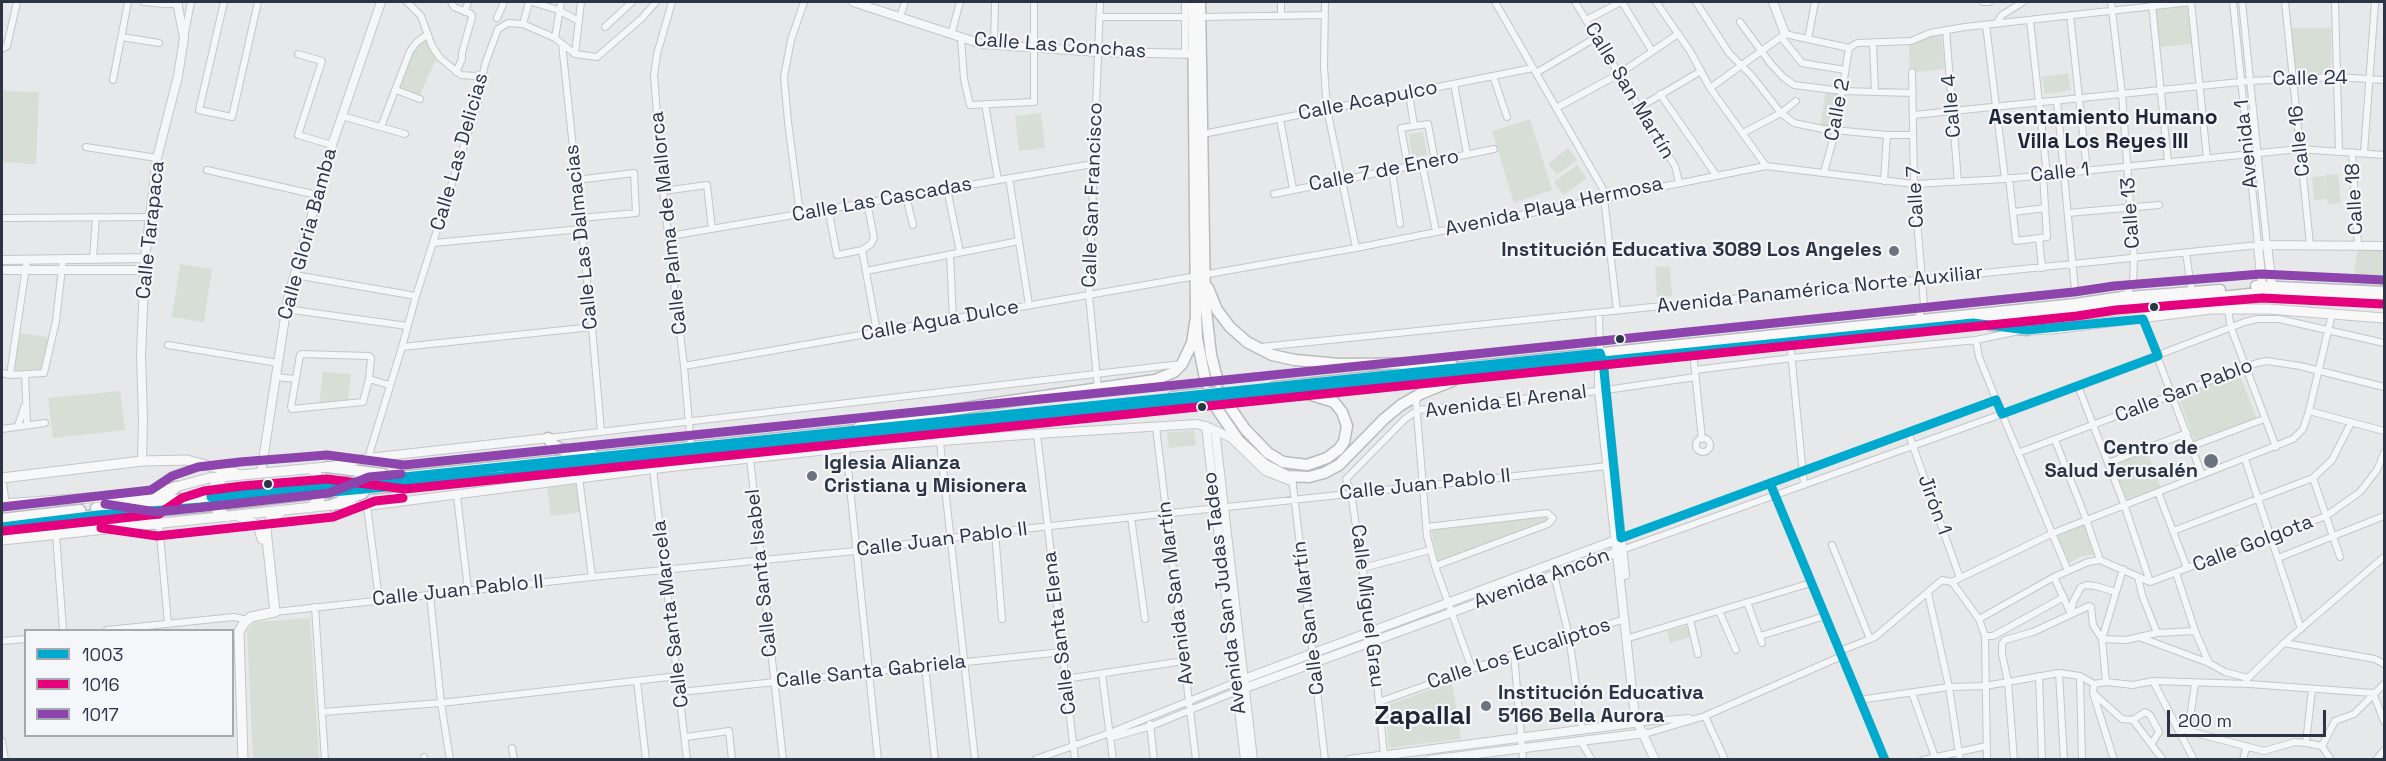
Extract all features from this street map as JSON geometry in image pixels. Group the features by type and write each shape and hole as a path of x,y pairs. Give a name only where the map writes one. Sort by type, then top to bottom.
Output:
{"highway":[{"path":"847,431 887,421 1155,380 1174,372 1182,364 1192,343 1201,275 1203,134 1189,26 1193,6"},
{"path":"1193,6 1201,275 1207,328 1218,382"},
{"path":"1201,275 1223,319 1256,348 1272,354 1295,360 1339,364 1458,363 1469,371"},
{"path":"2,519 156,502 322,489 404,477 552,467 605,457 690,446 1469,371 1693,352 1973,323 2267,286 2385,291"},
{"path":"1600,359 2115,298 2263,293 2385,299"},
{"path":"1196,317 1199,350 1206,383"},
{"path":"1973,323 2027,330"},
{"path":"322,489 372,489 552,467 1296,392 1469,371"},
{"path":"1217,409 1234,439 1265,465 1292,480 1317,475 1339,465 1384,419 1406,402 1469,371"},
{"path":"1229,406 1245,429 1276,459 1292,464 1314,464 1339,449 1346,434 1345,420 1334,402 1296,392"},
{"path":"549,441 552,467"},
{"path":"549,441 560,449 605,457"},
{"path":"327,466 404,477"},
{"path":"156,502 176,487"},
{"path":"332,505 372,489"},
{"path":"2,527 212,498"},
{"path":"98,515 157,524"}],"main road":[{"path":"2027,330 2143,319 2205,310 2248,308 2385,318"},
{"path":"2,478 142,461 187,460 241,474"},
{"path":"203,463 209,478 212,498 219,513 255,522 270,520 283,511"},
{"path":"2,486 3,503 149,494 209,478 327,466"},
{"path":"310,508 317,502 322,489 318,476 311,468"},
{"path":"212,498 217,482 225,476"},
{"path":"2,540 332,505"},
{"path":"270,520 266,530 273,612"},
{"path":"255,522 261,531 273,612"},
{"path":"243,759 239,633 247,620 257,615 273,612"}],"street":[{"path":"2,49 8,46 17,2"},
{"path":"113,80 128,2"},
{"path":"144,2 177,3"},
{"path":"184,38 191,2"},
{"path":"224,2 199,110 232,117 258,2"},
{"name":"Calle Gloria Bamba","path":"261,472 286,309 294,275 332,145 381,2"},
{"path":"407,2 421,16 437,55 461,75 483,74"},
{"path":"451,2 454,7 472,17 462,59 456,72"},
{"path":"465,12 468,2"},
{"path":"497,18 504,2"},
{"path":"579,21 558,10 530,2 523,24 555,38 575,54 593,58 602,55 656,2"},
{"path":"555,38 561,2"},
{"path":"575,54 581,2"},
{"path":"605,27 633,2"},
{"name":"Calle Palma de Mallorca","path":"672,2 657,54 654,76 663,190 684,366 690,446"},
{"path":"800,214 784,77 790,40 804,2"},
{"name":"Calle Las Conchas","path":"853,2 951,35 994,45 1098,52 1193,54"},
{"path":"900,17 905,2"},
{"path":"951,35 960,2"},
{"path":"994,45 996,2"},
{"path":"961,38 964,79 970,105 1034,102 1034,2"},
{"name":"Calle San Francisco","path":"1098,389 1089,295 1100,2"},
{"path":"1281,2 1281,15"},
{"path":"1324,2 1324,67 1327,110 1356,248"},
{"path":"1495,2 1606,196 1617,311"},
{"name":"Calle San Martín","path":"1575,2 1675,166 1679,182"},
{"path":"1587,20 1621,2 1652,51"},
{"path":"1656,2 1701,70 1710,88 1766,166"},
{"path":"1696,2 1729,53 1742,65 1781,113 1802,126 1887,135 1913,135"},
{"path":"1774,2 1783,36 1802,63 1845,70"},
{"path":"1808,39 1815,2"},
{"path":"1983,2 1989,2"},
{"path":"1996,24 2002,15 2023,2"},
{"name":"Calle 13","path":"2111,2 2122,94 2134,258 2131,288 2126,294 2115,298"},
{"path":"1710,88 1783,36 1849,48 1857,43 1911,41 1946,30 2191,2 2207,158"},
{"name":"Avenida 1","path":"2233,2 2258,246 2267,286"},
{"name":"Avenida 1","path":"2242,2 2267,244 2267,286"},
{"name":"Calle 16","path":"2285,2 2310,244"},
{"path":"2335,2 2339,152"},
{"name":"Calle 18","path":"2364,153 2375,2"},
{"name":"Calle Tarapaca","path":"142,461 141,356 145,258 158,158 178,76 184,38 177,3"},
{"path":"1185,17 1193,6 1281,15 1325,15"},
{"path":"2152,6 2168,162"},
{"path":"2070,15 2086,162"},
{"path":"1100,18 1185,17"},
{"path":"1185,17 1189,26"},
{"path":"1986,25 2016,241 2047,237 2045,175 2030,20"},
{"path":"1740,22 1783,77 1794,85 1842,91 1913,93"},
{"name":"Calle Las Delicias","path":"368,458 416,296 479,98 483,74 498,29 508,23 523,24"},
{"name":"Calle 4","path":"1946,30 1958,182"},
{"path":"381,127 410,51 428,34"},
{"path":"1556,108 1619,74 1678,34"},
{"path":"122,37 159,43"},
{"name":"Calle Acapulco","path":"1203,134 1493,76 1534,70 1597,37"},
{"path":"1873,42 1875,92"},
{"name":"Calle Las Dalmacias","path":"562,44 601,431"},
{"name":"Calle 2","path":"1824,172 1836,129 1849,48"},
{"path":"298,54 322,61 298,135 332,145"},
{"path":"1640,107 1701,70"},
{"name":"Calle 7","path":"1912,72 1914,184 1924,305 1917,320"},
{"path":"1493,76 1507,117"},
{"name":"Calle 24","path":"1913,115 2250,81 2336,77 2385,80"},
{"path":"1454,84 1467,154"},
{"path":"396,90 420,99"},
{"path":"1409,93 1414,126"},
{"path":"1660,94 1716,175"},
{"path":"1743,133 1781,113 1796,101"},
{"path":"2058,101 2075,290"},
{"path":"985,104 998,180"},
{"path":"342,116 405,134"},
{"path":"1280,119 1293,189"},
{"path":"1408,167 1401,128 1428,124 1435,161"},
{"path":"1884,181 1887,135"},
{"path":"86,147 158,158"},
{"name":"Calle 7 de Enero","path":"1274,194 1494,149"},
{"name":"Calle 1","path":"1914,184 2007,179 2301,149 2385,155"},
{"name":"Calle 18","path":"2352,152 2358,245"},
{"name":"Calle Las Cascadas","path":"670,236 1093,164"},
{"path":"1422,164 1436,231"},
{"name":"Avenida Playa Hermosa","path":"1201,275 1356,248 1606,196 1766,166 1914,184"},
{"path":"207,170 317,195"},
{"path":"1392,170 1400,224"},
{"path":"576,180 634,173 636,213 580,218"},
{"path":"1009,178 1029,305"},
{"path":"663,190 707,185 712,229"},
{"path":"947,189 960,252"},
{"path":"906,196 913,225"},
{"path":"828,208 837,255 862,250 871,244 874,238 867,202"},
{"path":"2068,213 2159,204"},
{"path":"2013,212 2045,208"},
{"path":"93,259 96,217"},
{"path":"2,218 150,217"},
{"path":"434,243 581,229"},
{"path":"2039,238 2042,268"},
{"path":"866,271 1019,241"},
{"name":"Avenida Panamérica Norte Auxiliar","path":"1256,348 2267,244 2385,246"},
{"path":"862,250 877,332"},
{"path":"2186,253 2192,296 2205,310"},
{"path":"950,254 953,319"},
{"path":"2,260 145,258"},
{"path":"2,373 10,375 44,373 56,321 63,259"},
{"path":"10,375 27,260"},
{"path":"2,270 145,270"},
{"path":"294,275 416,296"},
{"name":"Calle Agua Dulce","path":"684,366 1201,275"},
{"path":"2245,322 2248,308"},
{"path":"286,309 407,326"},
{"path":"2228,309 2231,327 2276,447"},
{"path":"1599,313 1600,359 1625,619 1640,722 1661,759"},
{"path":"1430,759 1646,733 1702,716 1870,639 1942,580 1952,582 2086,519 2276,447 2299,434 2305,425 2332,314"},
{"path":"2143,319 2202,475"},
{"name":"Avenida Ancón","path":"1036,759 1073,746 1151,726 1314,663 2078,386 2245,322 2257,319 2279,319 2385,343"},
{"path":"402,347 592,327"},
{"name":"Avenida El Arenal","path":"1351,493 1346,479 1418,408 1603,391 1791,358 1976,340 2027,330"},
{"path":"1976,340 1979,357 2001,414 2068,571"},
{"path":"1790,342 1804,485"},
{"path":"168,345 278,363"},
{"path":"1693,352 1702,439"},
{"path":"302,354 369,356 371,358 369,379 361,404 295,410 291,407 302,354"},
{"name":"Calle San Pablo","path":"2018,453 2257,363 2277,361 2385,387"},
{"path":"327,466 368,458 549,441 601,431 1182,364"},
{"path":"25,374 27,424"},
{"path":"276,377 295,379"},
{"path":"369,379 389,385"},
{"path":"2078,386 2124,504 2150,582"},
{"path":"1603,391 1608,466 1618,539"},
{"path":"1420,394 1417,400 1430,550 1472,669"},
{"name":"Avenida Ancón","path":"1110,736 1189,701 1313,653 1996,400"},
{"path":"18,426 26,401"},
{"path":"1406,402 1413,403 1418,408"},
{"path":"2309,411 2385,431"},
{"path":"2192,446 2265,419"},
{"path":"2,429 45,423"},
{"path":"2173,531 2313,478 2332,460 2351,423"},
{"path":"332,505 367,506 653,469 846,448 1037,434 1197,424 1234,439"},
{"name":"Avenida San Judas Tadeo","path":"1206,426 1220,508"},
{"name":"Avenida San Martín","path":"1156,427 1196,759"},
{"name":"Avenida San Judas Tadeo","path":"1215,430 1220,508 1241,690 1245,759"},
{"name":"Jirón 1","path":"1908,432 1960,578"},
{"path":"2108,463 2187,433"},
{"name":"Calle Santa Elena","path":"1037,434 1075,759"},
{"path":"2055,440 2100,560"},
{"path":"940,442 975,759"},
{"path":"846,448 878,759"},
{"name":"Calle Golgota","path":"2150,582 2326,516 2360,492 2377,470 2385,453"},
{"name":"Calle Santa Isabel","path":"750,458 783,759"},
{"path":"2245,459 2301,629"},
{"name":"Calle Juan Pablo II","path":"273,612 379,599 855,551 950,540 994,532 1608,466"},
{"name":"Calle Santa Marcela","path":"653,469 687,759"},
{"path":"579,478 592,577"},
{"path":"2313,478 2340,557"},
{"name":"Calle San Martín","path":"1292,480 1326,759"},
{"path":"1770,483 1885,759"},
{"path":"2158,492 2187,568"},
{"name":"Calle Miguel Grau","path":"1351,493 1374,641 1384,755"},
{"path":"457,496 468,590"},
{"path":"367,506 379,599"},
{"path":"1427,527 1547,513 1553,518 1548,524 1435,566"},
{"path":"2278,558 2385,516"},
{"path":"1131,518 1145,619"},
{"path":"157,524 168,624"},
{"path":"994,532 1002,620"},
{"path":"56,534 63,629"},
{"path":"1832,545 1870,639"},
{"path":"1363,568 1430,550"},
{"path":"1619,551 1632,637 1640,722"},
{"path":"2246,681 2284,643 2385,556"},
{"path":"1979,619 2054,577 2088,562 2100,560 2150,582"},
{"path":"2106,682 2102,639 2123,569"},
{"path":"2176,573 2195,631 2209,663"},
{"path":"1554,575 1569,636 1582,729"},
{"path":"2054,577 2071,614"},
{"path":"2138,577 2142,595 2157,633"},
{"path":"1952,582 1979,619 1985,636 1987,759"},
{"path":"1632,637 1811,583"},
{"path":"2071,614 2073,602 2081,587 2095,585 2116,592"},
{"path":"1928,593 1949,687 1960,759"},
{"path":"430,595 441,703 450,759"},
{"path":"1985,636 1994,636 2064,597"},
{"path":"1747,602 1762,643"},
{"path":"2014,759 2008,682 2002,644 2005,640 2033,632 2089,606 2093,625 2102,639"},
{"path":"315,607 325,759"},
{"path":"1719,611 1736,650"},
{"path":"1760,636 1825,616"},
{"path":"117,629 234,617 247,620"},
{"name":"Calle Los Eucaliptos","path":"1379,702 1514,654 1625,619"},
{"path":"1690,620 1698,654"},
{"path":"195,622 196,629"},
{"path":"2102,639 2126,640 2157,633 2195,631"},
{"path":"2138,637 2209,663 2246,681"},
{"path":"2,641 24,639"},
{"path":"2284,643 2375,659 2385,664"},
{"name":"Calle Santa Gabriela","path":"680,692 1062,652"},
{"path":"1514,654 1523,759"},
{"path":"1065,679 1184,662"},
{"path":"925,666 935,759"},
{"path":"1859,700 1949,687 1985,686 2059,673 2080,676 2094,684 2106,682 2133,684 2152,681 2194,684 2246,681 2373,693"},
{"path":"2059,673 2064,759"},
{"path":"1102,674 1113,759"},
{"path":"323,712 441,703 678,676"},
{"path":"2038,676 2042,759"},
{"path":"2080,676 2082,759"},
{"path":"637,681 646,759"},
{"path":"2152,681 2194,759"},
{"path":"2094,684 2093,693 2114,759"},
{"path":"2188,732 2194,684"},
{"path":"2322,746 2335,721 2354,714 2373,693 2385,684"},
{"path":"2306,743 2312,689"},
{"name":"Avenida San Judas Tadeo","path":"1241,690 1253,759"},
{"path":"1912,693 1935,757"},
{"path":"2093,693 2122,718 2133,720 2163,759"},
{"path":"2373,693 2385,720"},
{"path":"2133,720 2145,712 2154,720 2159,732 2152,744"},
{"path":"1349,759 1702,716"},
{"path":"1702,716 1725,759"},
{"path":"1150,717 1154,759"},
{"path":"2177,728 2264,751 2295,742 2322,746 2331,759"},
{"path":"686,737 729,731 732,759"},
{"path":"1646,733 1655,759"},
{"path":"1580,740 1592,759"},
{"path":"2,741 5,759"},
{"path":"1923,759 1986,746"},
{"path":"512,748 514,759"},
{"path":"2242,759 2246,748"},
{"path":"2376,759 2385,750"}],"shaded area":[{"path":"2187,6 2192,44 2158,47 2154,8"},
{"path":"2291,28 2331,28 2331,76 2296,75"},
{"path":"1941,33 1945,69 1910,73 1909,43"},
{"path":"427,40 436,59 420,95 400,89 413,52 419,43"},
{"path":"2068,73 2071,90 2045,94 2042,77"},
{"path":"2,91 39,92 36,164 2,162"},
{"path":"1826,91 1839,93 1835,126 1832,128 1820,127"},
{"path":"1041,113 1045,148 1019,151 1015,116"},
{"path":"1530,119 1552,190 1514,203 1492,131"},
{"path":"1423,132 1427,155 1412,158 1409,134"},
{"path":"1568,148 1577,160 1557,175 1548,164"},
{"path":"1577,165 1587,178 1564,195 1554,182"},
{"path":"2338,174 2341,203 2328,204 2327,199 2314,200 2312,177 2324,176 2326,188 2325,175"},
{"path":"2358,248 2384,249 2384,288 2352,286"},
{"path":"180,264 212,269 204,322 172,317"},
{"path":"1670,266 1672,296 1657,297 1655,267"},
{"path":"19,333 48,337 42,371 14,371"},
{"path":"323,372 351,374 348,400 319,403"},
{"path":"2239,373 2257,419 2195,442 2179,398"},
{"path":"120,391 125,430 53,438 48,398"},
{"path":"1194,430 1196,445 1169,448 1167,433"},
{"path":"2149,450 2148,454 2161,488 2126,500 2111,464"},
{"path":"577,483 581,512 551,516 547,486"},
{"path":"1549,516 1550,520 1544,524 1438,562 1431,529"},
{"path":"2084,524 2095,554 2080,557 2067,564 2055,535"},
{"path":"310,618 319,759 253,759 247,630 255,622"},
{"path":"1687,626 1691,637 1670,643 1667,631"},
{"path":"1452,682 1461,739 1389,748 1385,706"}],"transit line":[{"name":"1017","path":"2,507 151,490 172,476 198,467 240,462 327,455 404,465 2074,292 2114,286 2261,274 2384,280"},
{"name":"1016","path":"3,531 159,514 182,498 204,491 242,486 327,479 405,489 2077,316 2116,310 2262,298 2383,304"},
{"name":"1003","path":"2143,319 2158,356 2002,414 1996,400 1621,538 1603,361 1973,323 2027,330 2143,319"},
{"name":"1003","path":"211,497 1600,353 1603,361"},
{"name":"1003","path":"2,527 98,515 201,507 493,477 1030,418 1603,361"},
{"name":"1017","path":"105,504 156,512 329,493 369,477 401,474"},
{"name":"1003","path":"1770,483 1885,760"},
{"name":"1016","path":"101,528 157,536 333,517 375,501 403,498"}],"place":[{"name":"Institución Educativa 3089 Los Angeles","path":"1894,251"},
{"name":"Centro de Salud Jerusalén","path":"2211,461"},
{"name":"Iglesia Alianza Cristiana y Misionera","path":"812,476"},
{"name":"Institución Educativa 5166 Bella Aurora","path":"1486,706"}],"district":[{"name":"Asentamiento Humano Villa Los Reyes III","path":"2103,130"},
{"name":"Zapallal","path":"1423,717"}]}
